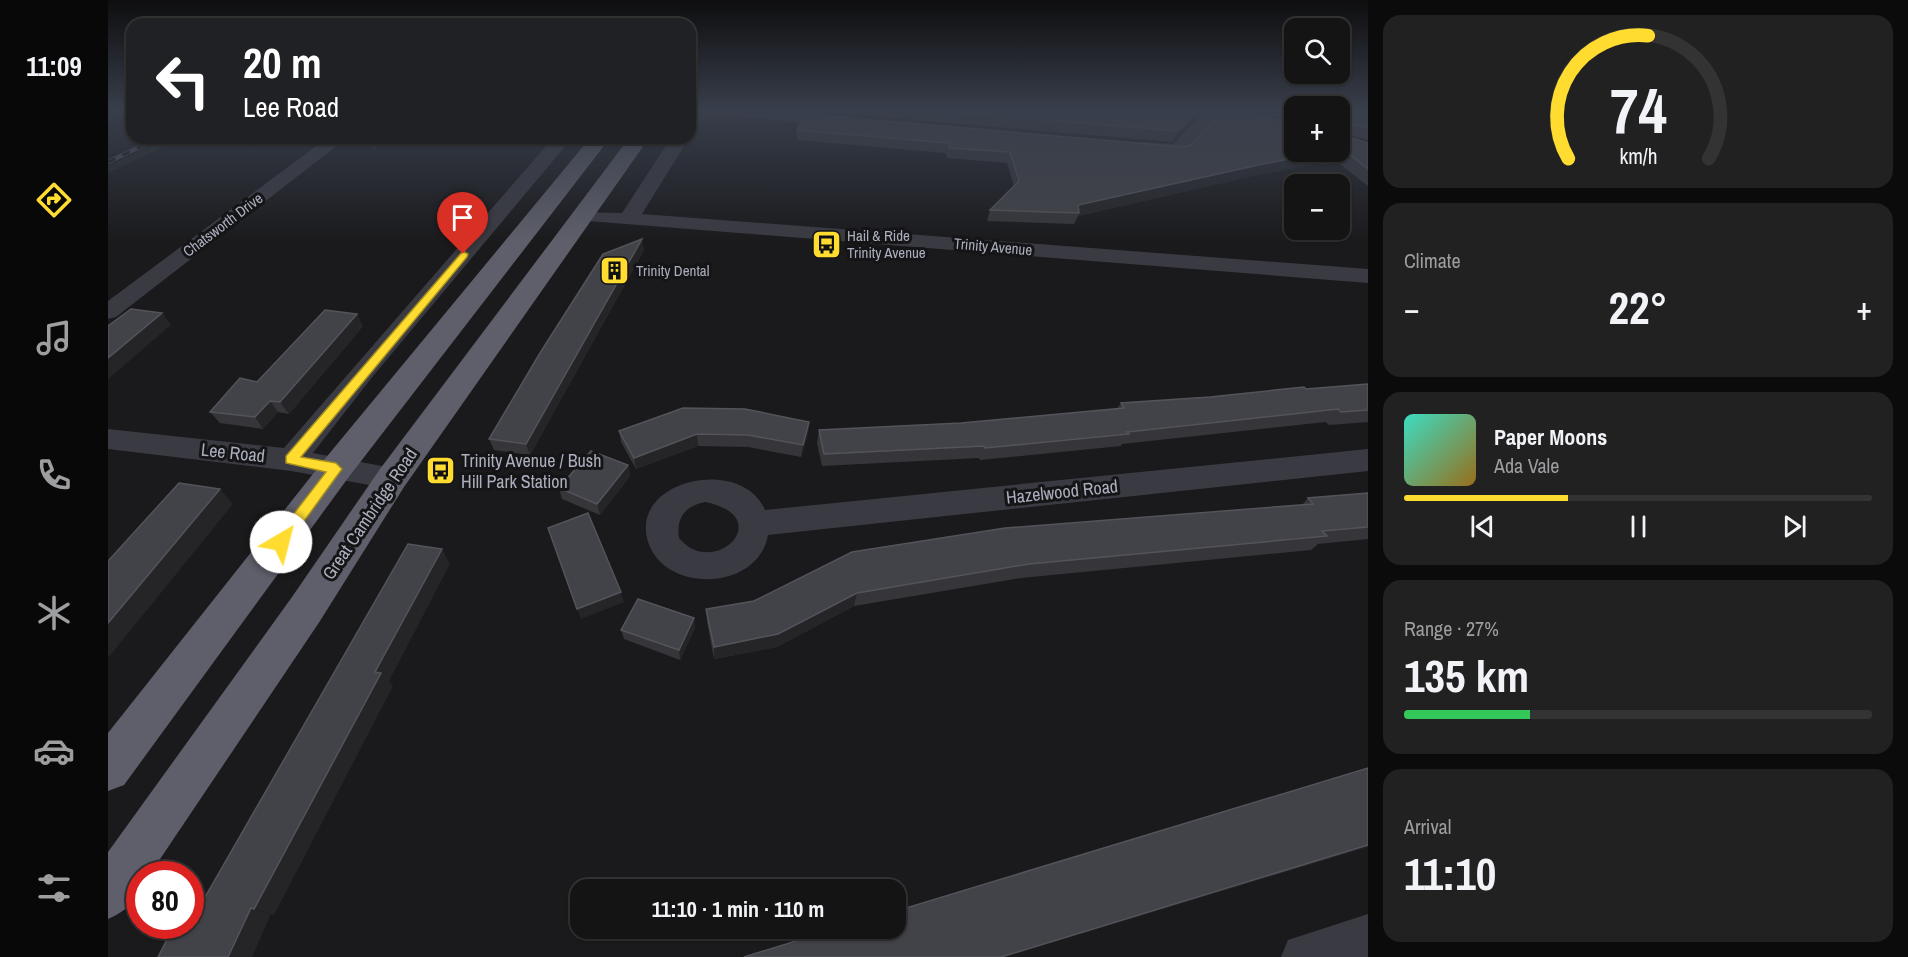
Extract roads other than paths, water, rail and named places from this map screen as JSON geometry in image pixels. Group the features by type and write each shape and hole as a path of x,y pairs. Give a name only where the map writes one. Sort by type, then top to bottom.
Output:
{"highway":[{"path":"108,769 336,469 588,154"},
{"name":"Great Cambridge Road","path":"108,894 299,619 392,478 628,154"},
{"path":"482,287 549,223 570,214 583,216"}],"street":[{"name":"Chatsworth Drive","path":"108,312 317,154"},
{"path":"291,460 364,369 550,154"},
{"path":"628,220 670,154"},
{"name":"Trinity Avenue","path":"583,216 1368,276"},
{"path":"108,289 132,293"},
{"name":"Lee Road","path":"108,440 291,460 392,478"},
{"name":"Hazelwood Road","path":"756,524 1368,460"},
{"path":"1305,957 1368,937"}],"railway":[{"path":"108,162 126,154"}],"place":[{"name":"Hail & Ride Trinity Avenue","path":"826,245"},
{"name":"Trinity Dental","path":"615,271"},
{"name":"Trinity Avenue / Bush Hill Park Station","path":"440,471"}]}
